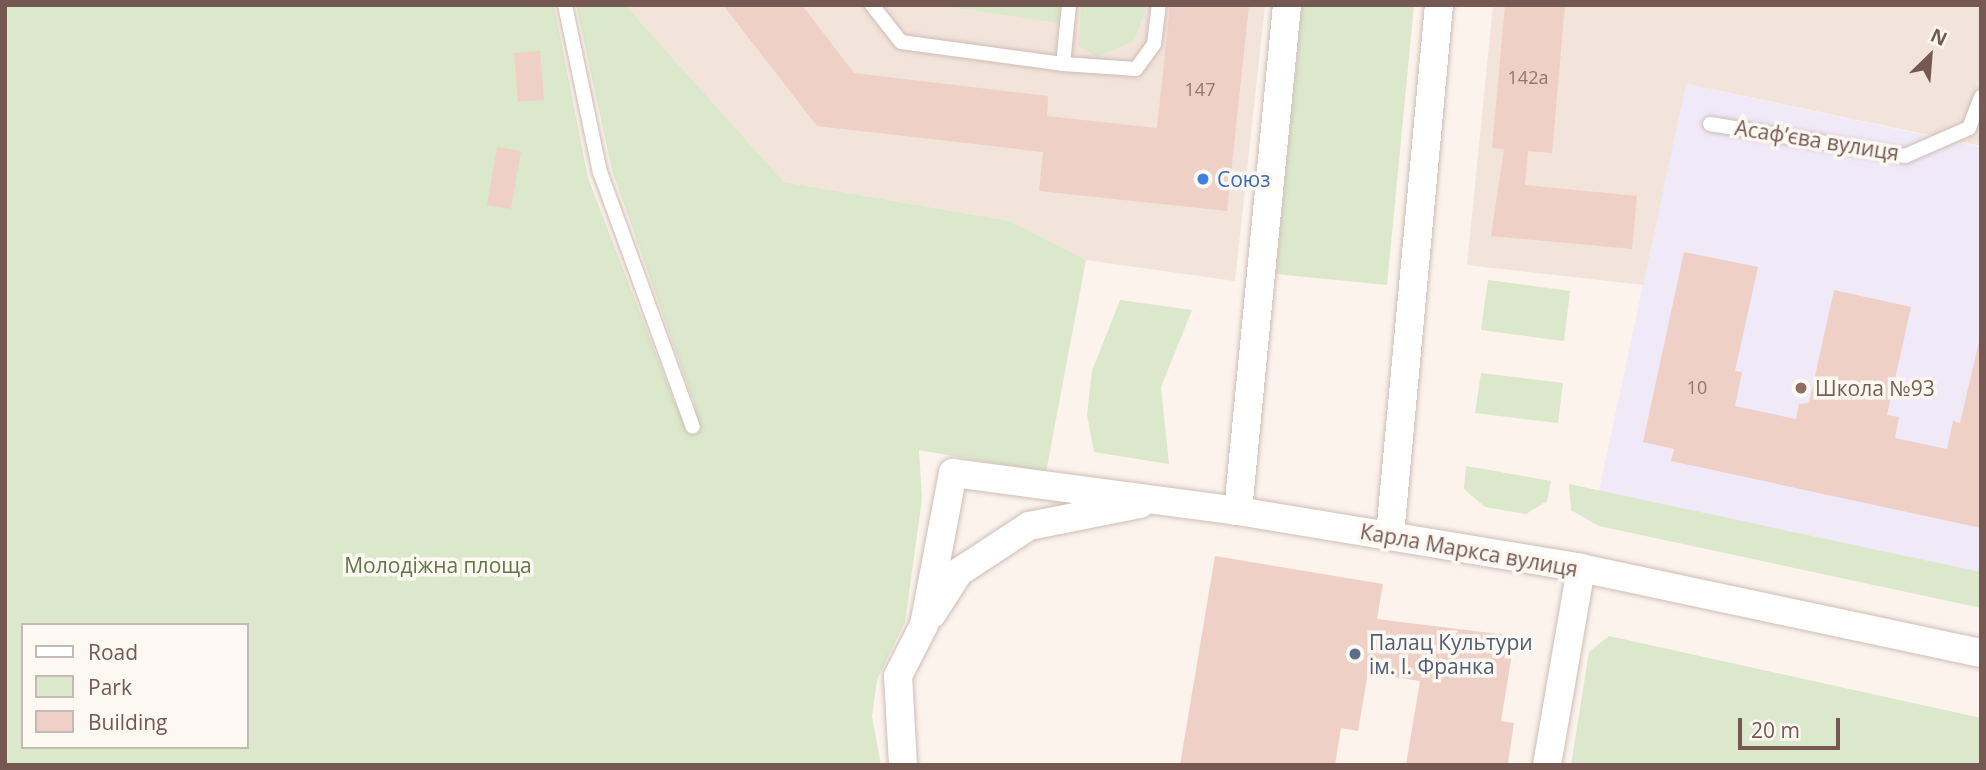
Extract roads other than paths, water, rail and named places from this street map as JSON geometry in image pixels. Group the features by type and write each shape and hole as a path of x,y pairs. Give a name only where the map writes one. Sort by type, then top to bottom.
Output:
{"street":[{"path":"1238,511 1287,5"},
{"path":"1390,535 1439,5"},
{"name":"Карла Маркса вулиця","path":"925,625 953,473 1238,511 1581,568 1981,653"},
{"path":"903,765 898,676 925,625 959,572 1029,526 1162,500"},
{"path":"1547,765 1581,568"}],"lane":[{"path":"565,5 600,172 693,427"},
{"path":"873,5 901,42 1063,64 1136,69 1154,44 1159,5"},
{"path":"1063,64 1069,5"},
{"name":"Асаф’єва вулиця","path":"1710,124 1905,156 1969,128 1981,97"}],"place":[{"name":"Союз","path":"1203,179"},
{"name":"Школа №93","path":"1801,388"},
{"name":"Палац Культури ім. І. Франка","path":"1355,654"}],"park label":[{"name":"Молодіжна площа","path":"438,565"}]}
